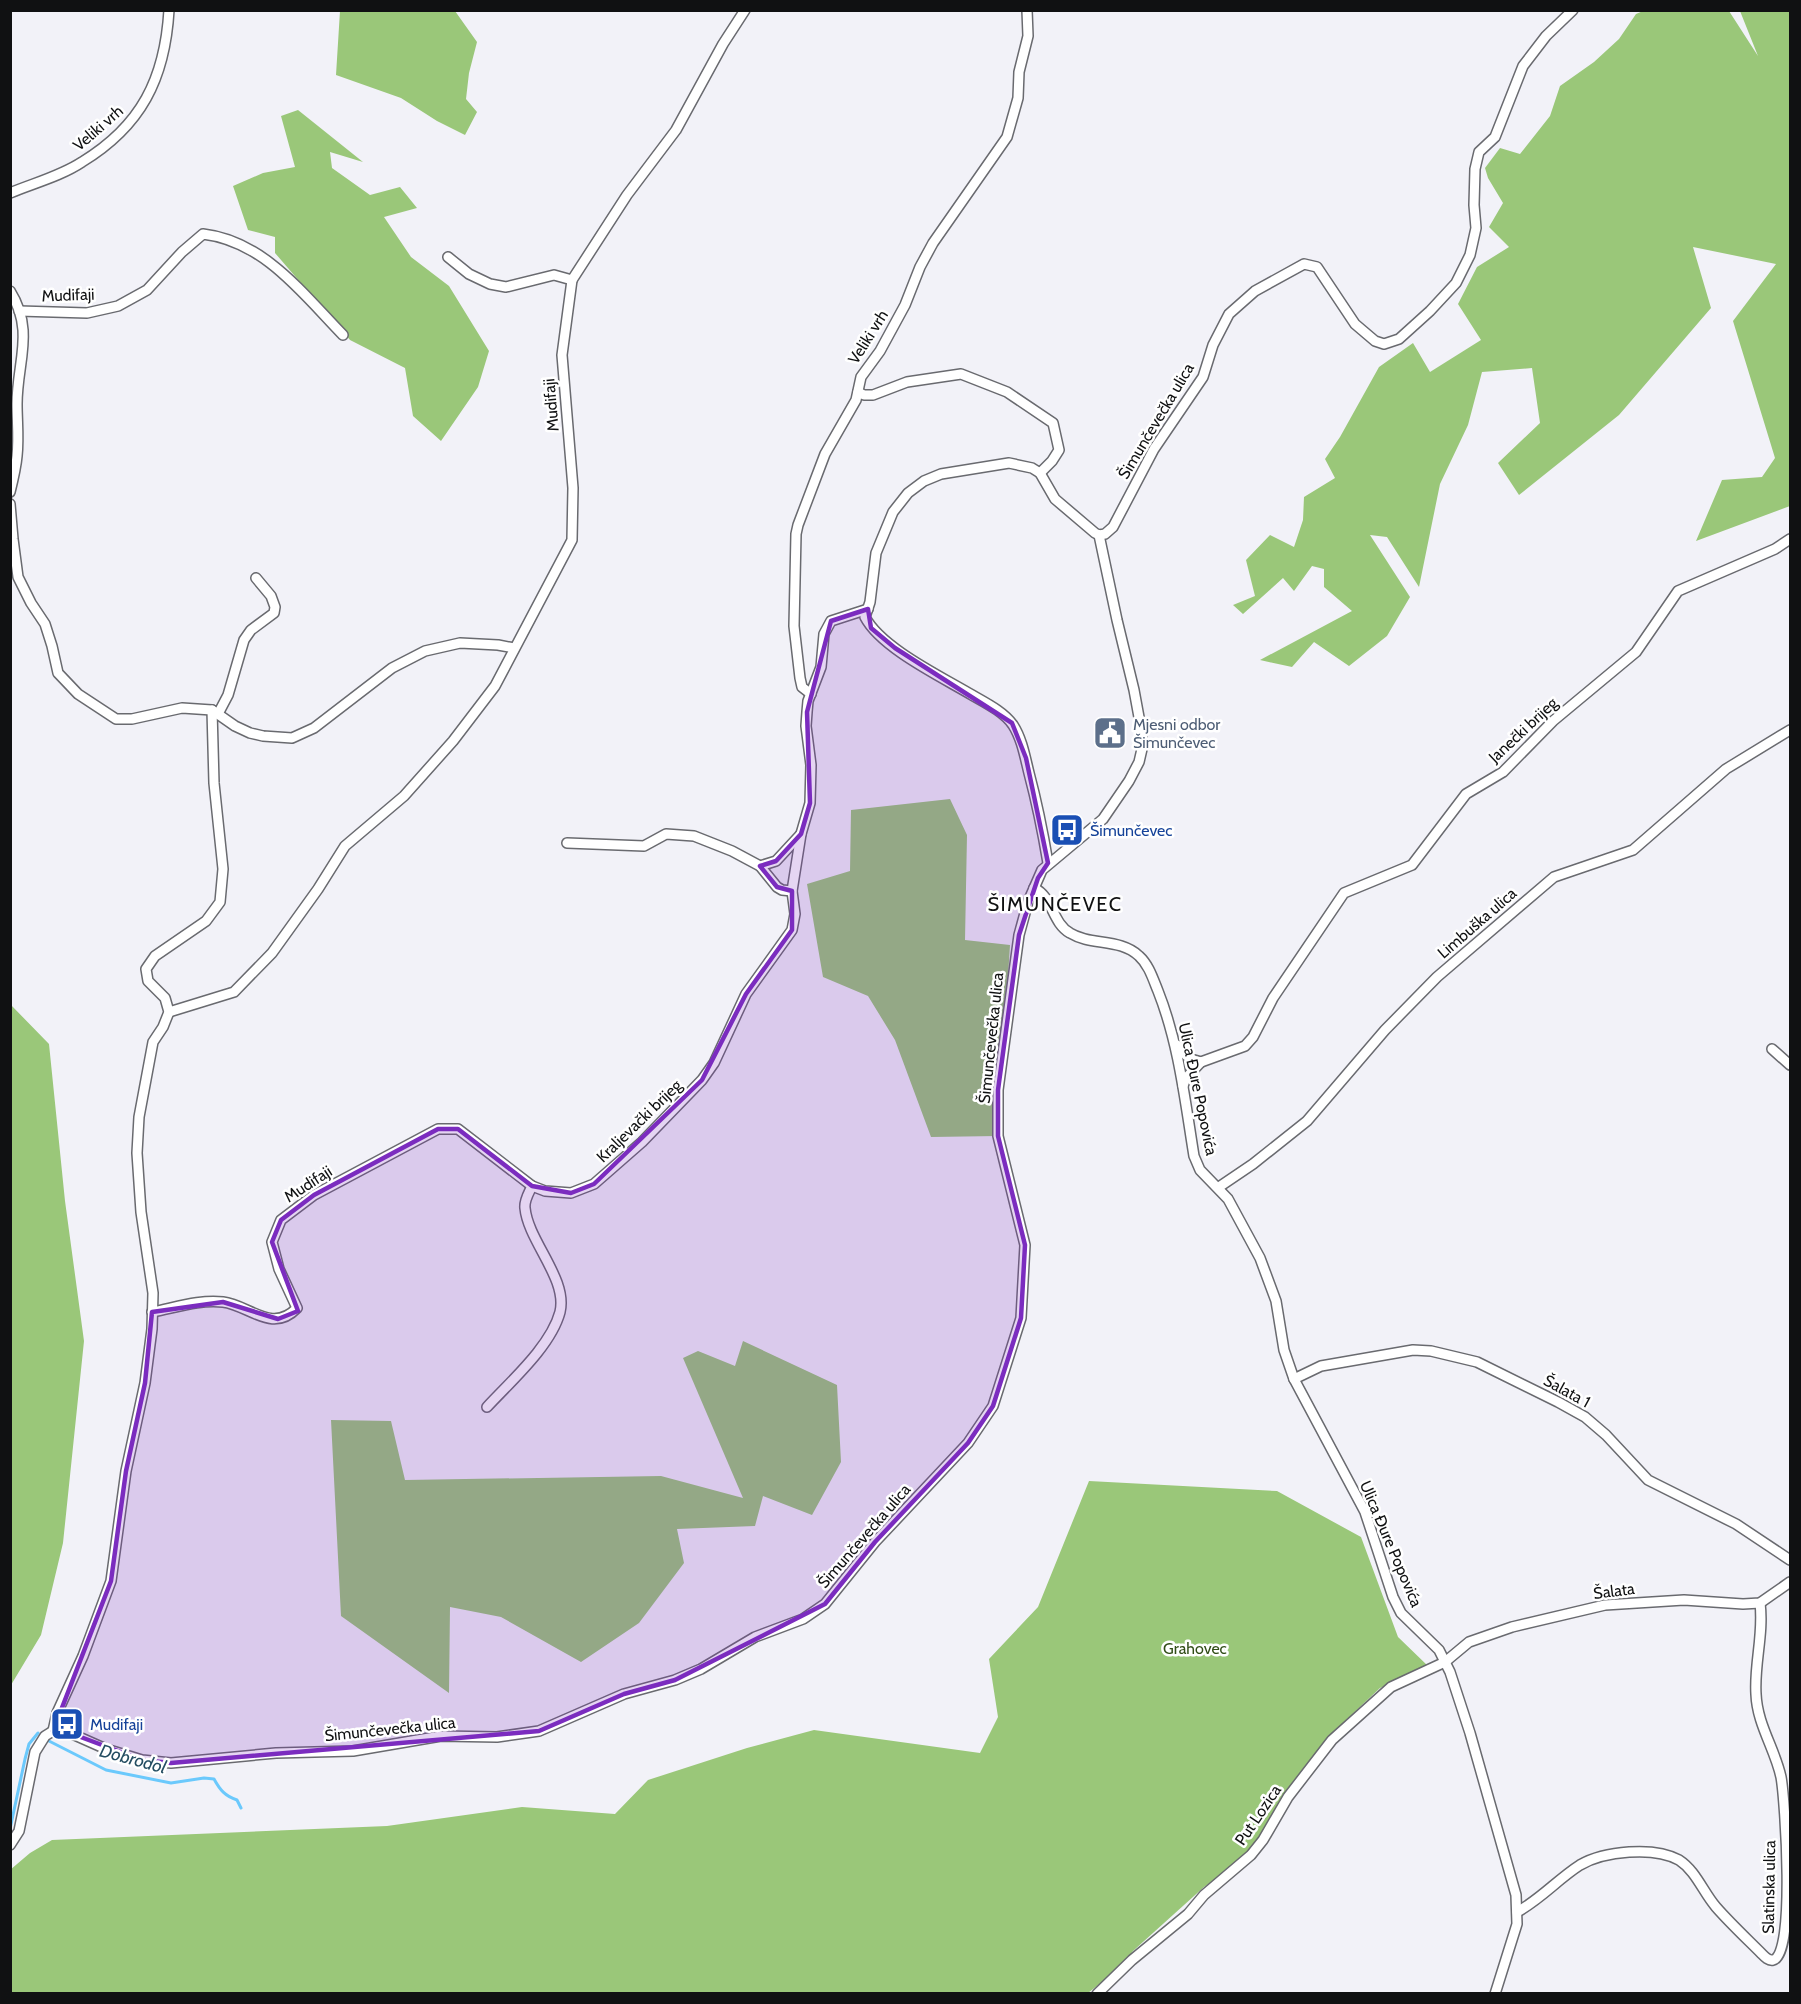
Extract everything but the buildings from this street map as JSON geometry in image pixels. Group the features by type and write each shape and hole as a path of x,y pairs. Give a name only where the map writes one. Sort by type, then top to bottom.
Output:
{"street":[{"name":"Veliki vrh","path":"10,193 81,163 131,123 145,104 164,59 169,10"},
{"path":"448,256 469,274 490,284 506,287 554,275 572,280 627,195 676,130 723,44 745,10"},
{"name":"Veliki vrh","path":"811,694 802,687 794,626 796,534 825,454 856,400 861,377 880,351 905,305 920,267 946,223 1007,137 1018,98 1019,72 1028,36 1027,10"},
{"name":"Šimunčevečka ulica","path":"53,1731 70,1733 106,1749 142,1760 171,1763 276,1753 352,1751 441,1736 497,1737 539,1731 624,1694 675,1680 701,1669 755,1637 803,1619 825,1604 875,1542 968,1443 993,1406 1021,1318 1025,1245 998,1136 998,1090 1019,935 1042,870 1103,819 1129,781 1139,762 1142,749 1141,728 1134,690 1099,536 1113,527 1155,449 1203,377 1213,345 1229,314 1255,291 1304,264 1317,267 1355,324 1375,341 1384,344 1399,339 1456,283 1470,255 1476,228 1475,170 1479,152 1496,136 1523,66 1546,36 1573,10"},
{"name":"Mudifaji","path":"19,311 87,313 118,306 147,290 182,252 203,234 221,236 280,269 307,294 342,334"},
{"name":"Mudifaji","path":"168,1011 234,992 272,953 318,889 345,846 404,796 453,741 495,686 543,599 572,540 573,488 562,355 572,280"},
{"name":"Mudifaji","path":"10,291 16,299 23,325 24,354 17,403 17,456 10,492"},
{"path":"858,392 873,395 907,382 961,374 1007,392 1053,423 1059,450 1040,473"},
{"path":"1048,863 1040,814 1026,758 1012,723 987,703 895,648 871,628 865,617 876,553 893,512 908,493 924,481 941,474 1009,463 1032,468 1040,473 1055,499 1099,536"},
{"path":"10,504 18,577 45,624 58,673 78,694 116,719 132,719 182,708 215,712 250,733 292,738 314,728 392,668 425,651 460,643 514,648"},
{"name":"Janečki brijeg","path":"1201,1062 1245,1046 1253,1037 1273,999 1344,892 1412,865 1466,794 1503,772 1553,721 1636,652 1678,591 1775,549 1791,539"},
{"path":"10,1845 19,1831 35,1752 45,1736 53,1731 57,1713 83,1656 111,1581 126,1471 145,1383 152,1312 153,1293 141,1212 138,1135 148,1060 153,1042 164,1027 168,1011 165,998 148,981 146,969 155,956 206,921 220,902 223,869 214,783 215,712 228,695 244,640 251,630 274,613 275,607 271,596 256,578"},
{"name":"Kraljevački brijeg","path":"532,1186 545,1191 571,1193 594,1184 642,1142 702,1080 714,1063 746,994 792,930 795,914 792,891 801,834 810,803 811,765 806,726 808,701 821,667 824,634 831,621 868,609"},
{"name":"Limbuška ulica","path":"1219,1187 1254,1164 1307,1122 1385,1030 1437,977 1554,877 1633,850 1726,769 1791,730"},
{"path":"567,843 644,846 666,834 694,836 732,851 760,866 777,887 792,891"},
{"name":"Kraljevački brijeg","path":"760,866 776,861 801,834"},
{"name":"Ulica Đure Popovića","path":"1034,888 1045,896 1055,918 1071,934 1123,945 1138,955 1150,970 1176,1044 1194,1156 1200,1170 1219,1187 1228,1199 1260,1258 1276,1301 1284,1350 1294,1379 1365,1512 1393,1597 1401,1613 1439,1650 1445,1662"},
{"path":"1176,1044 1185,1056 1201,1062"},
{"path":"1772,1049 1791,1065"},
{"path":"1182,1087 1186,1078 1201,1062"},
{"name":"Mudifaji","path":"152,1312 197,1303 223,1302 261,1317 278,1319 292,1314 297,1308 279,1269 272,1242 282,1220 314,1195 438,1129 458,1129 532,1186"},
{"path":"487,1407 542,1346 554,1329 560,1312 562,1299 556,1281 538,1245 525,1208 525,1200 532,1186"},
{"name":"Šalata 1","path":"1294,1379 1321,1366 1413,1350 1431,1351 1477,1362 1585,1418 1606,1435 1648,1480 1736,1524 1791,1560"},
{"path":"1760,1604 1791,1582"},
{"name":"Šalata","path":"1445,1662 1469,1642 1480,1638 1512,1627 1605,1605 1684,1600 1760,1604"},
{"name":"Slatinska ulica","path":"1517,1912 1534,1902 1582,1864 1608,1854 1657,1852 1679,1860 1688,1868 1718,1909 1761,1953 1769,1960 1778,1957 1785,1930 1787,1879 1785,1814 1780,1777 1760,1721 1756,1694 1761,1631 1760,1604"},
{"path":"1445,1662 1470,1732 1512,1877 1517,1912 1515,1931 1496,1994"},
{"name":"Put Lozica","path":"1097,1994 1251,1855 1263,1840 1287,1797 1339,1733 1391,1687 1445,1662"}],"highlighted area":[{"path":"868,609 871,628 895,648 1012,723 1026,758 1048,863 1038,878 1019,935 998,1090 998,1136 1025,1245 1021,1318 993,1406 968,1443 875,1542 825,1604 675,1680 624,1694 539,1731 171,1763 142,1760 70,1733 53,1731 111,1581 126,1471 145,1383 152,1312 223,1302 278,1319 298,1311 272,1242 281,1220 314,1195 438,1129 458,1129 532,1186 571,1193 594,1184 702,1080 746,994 792,930 792,891 777,887 760,866 776,861 801,834 810,803 807,712 831,621"}],"green space":[{"path":"340,11 455,11 477,42 469,73 466,99 477,112 465,135 437,121 401,98 336,75"},
{"path":"1643,11 1729,11 1758,56 1740,11 1790,11 1790,506 1696,541 1722,480 1762,477 1775,458 1733,321 1776,264 1693,247 1711,308 1619,415 1519,495 1498,463 1540,423 1532,368 1482,372 1468,425 1440,484 1419,587 1387,537 1370,535 1410,597 1387,636 1349,666 1314,642 1292,667 1260,660 1352,611 1324,587 1324,569 1312,566 1294,591 1283,578 1243,614 1233,605 1255,596 1246,560 1270,535 1294,547 1303,520 1304,497 1335,478 1325,459 1379,367 1413,343 1430,372 1481,340 1458,304 1477,267 1509,247 1489,227 1503,203 1488,178 1485,168 1500,148 1520,154 1550,116 1560,86 1594,62 1619,39 1636,14"},
{"path":"298,110 363,162 330,152 332,168 370,195 400,187 417,208 384,217 411,257 449,286 489,351 478,387 441,441 413,416 405,368 350,340 275,253 275,237 248,230 233,186 263,173 295,167 281,116"},
{"path":"950,799 967,835 965,940 1010,945 998,1136 931,1137 895,1040 868,996 823,977 807,884 850,871 851,810"},
{"path":"11,1005 49,1044 65,1201 84,1341 63,1543 41,1635 11,1685"},
{"path":"743,1341 837,1385 841,1462 812,1515 763,1496 755,1526 677,1529 684,1563 639,1623 581,1662 501,1617 450,1607 449,1693 341,1616 331,1420 391,1421 405,1480 661,1476 743,1498 683,1358 698,1351 735,1366"},
{"name":"Grahovec","path":"1089,1481 1277,1491 1361,1537 1398,1637 1428,1666 1380,1688 1328,1737 1257,1841 1238,1864 1204,1887 1133,1951 1120,1968 1088,1993 11,1993 10,1870 30,1853 52,1840 387,1826 522,1807 615,1814 648,1780 747,1748 814,1730 980,1753 998,1717 989,1659 1038,1607"}],"waterway":[{"name":"Dobrodol","path":"10,1829 29,1744 38,1733"},
{"name":"Dobrodol","path":"47,1740 106,1770 171,1783 204,1778 214,1779 223,1792 237,1800 241,1808"}],"place":[{"name":"Mjesni odbor Šimunčevec","path":"1110,733"},
{"name":"Šimunčevec","path":"1067,830"},
{"name":"Mudifaji","path":"67,1724"}],"district":[{"name":"ŠIMUNČEVEC","path":"1055,904"}]}
